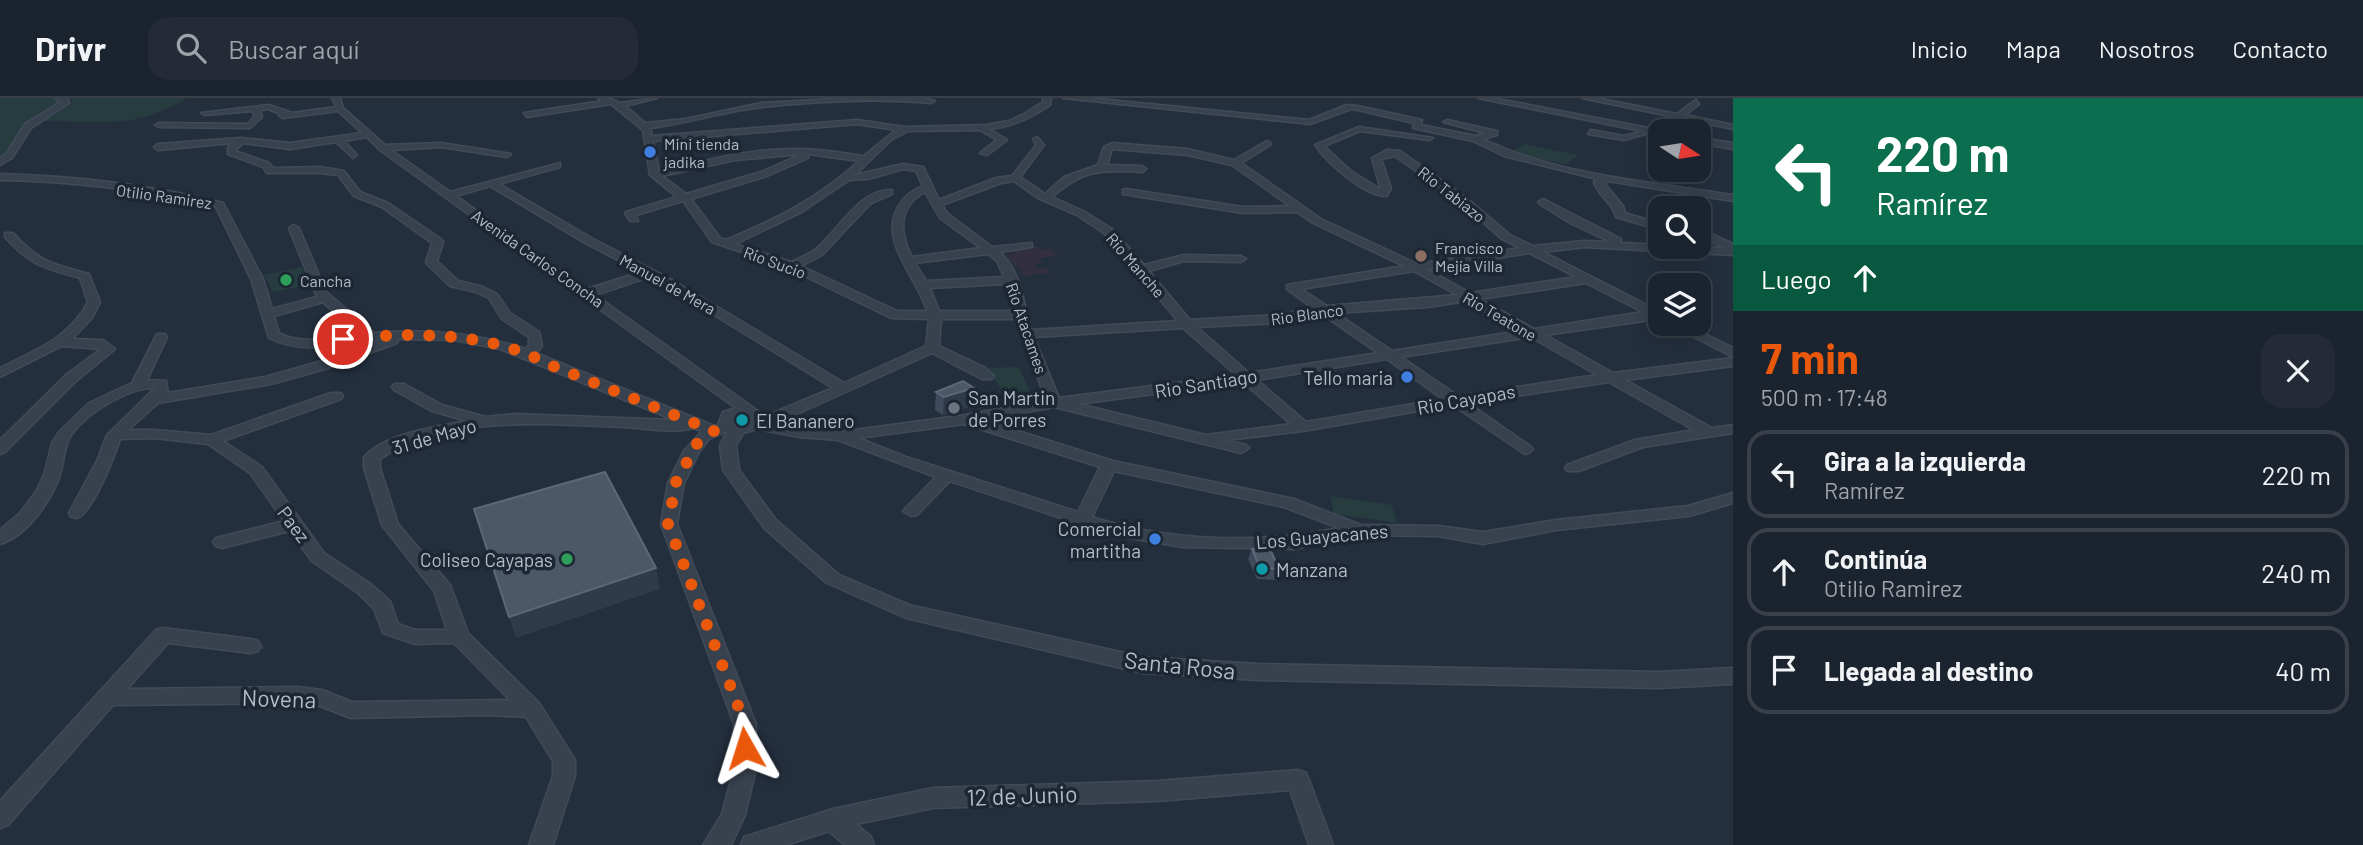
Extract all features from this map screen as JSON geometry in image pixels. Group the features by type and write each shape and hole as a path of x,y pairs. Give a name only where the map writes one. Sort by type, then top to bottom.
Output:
{"street":[{"path":"0,162 9,156 16,141 29,126 65,103 65,100 59,98"},
{"path":"527,115 653,98"},
{"path":"644,126 686,121 757,102 897,98 931,102"},
{"path":"649,139 857,122 905,129 984,130 1018,122 1047,103 1047,98"},
{"path":"1067,98 1304,122 1313,122 1350,107 1419,121 1416,127"},
{"path":"1482,98 1648,132"},
{"path":"1586,98 1634,104 1679,117 1733,127"},
{"path":"612,102 644,126 655,175 728,159 814,152 866,159"},
{"path":"1679,117 1696,102"},
{"path":"159,125 250,126 256,115 291,115 338,104"},
{"name":"Avenida Carlos Concha","path":"338,104 383,148 748,410 757,413 758,424"},
{"path":"205,113 264,106 291,115"},
{"path":"1722,125 1733,115"},
{"path":"1554,122 1550,120 1564,116"},
{"path":"1374,127 1397,117"},
{"path":"717,121 719,133"},
{"path":"1447,122 1494,133 1476,139"},
{"path":"195,137 203,127"},
{"path":"1406,131 1416,127 1476,139 1517,157 1605,179 1733,198"},
{"path":"1577,128 1624,138 1648,132"},
{"path":"726,244 783,218 849,177 866,159 905,129"},
{"name":"Rio Tabiazo","path":"1517,157 1380,130 1359,129 1319,143 1320,149 1369,190 1384,194 1386,188 1376,158 1387,153 1397,153 1463,200 1498,232 1648,310"},
{"path":"984,130 1003,140 984,153"},
{"path":"158,147 241,140 290,146 367,135"},
{"path":"338,139 353,155"},
{"path":"937,204 999,180 1015,178 1038,149 1040,145 1037,139"},
{"path":"241,140 232,147 231,152 266,164 270,171 320,170 341,173 357,194 385,205 412,226 436,239 438,242 430,262 454,284 480,289 493,296 506,316 535,335 536,346 529,354"},
{"path":"1235,163 1267,143"},
{"path":"1712,144 1732,151"},
{"path":"383,148 441,145 507,154"},
{"name":"Rio Teatone","path":"1102,167 1108,147 1112,146 1215,156 1235,163 1317,222 1417,268 1710,433"},
{"path":"634,219 630,214 769,172 814,152"},
{"path":"447,195 557,165"},
{"name":"Rio Atacames","path":"849,177 870,177 899,167 913,166 921,171 927,188 954,224 1002,259 1011,280 1026,334 1054,403"},
{"path":"1046,198 1067,179 1102,167 1142,169"},
{"name":"Rio Sucio","path":"655,175 684,198 712,236 726,244 792,265 895,315 1020,315"},
{"name":"Otilio Ramirez","path":"0,177 44,178 192,198 220,205 257,279 273,335 280,340 316,342 370,336 438,335 529,354 550,365 720,428"},
{"name":"Rio Manche","path":"1015,178 1046,198 1080,213 1108,232 1187,325 1303,427"},
{"path":"1605,179 1599,182 1600,187 1620,208 1620,215 1648,223"},
{"name":"Manuel de Mera","path":"491,183 589,241 650,273 843,388"},
{"path":"927,188 917,191 908,199 896,222 908,261 922,285 934,316 937,336 932,348 987,376"},
{"path":"792,265 818,253 867,202 889,192"},
{"path":"1126,192 1243,210 1296,209"},
{"path":"1543,202 1590,229 1636,248"},
{"path":"0,373 59,342 85,320 94,302 85,276 46,265 5,240 18,223"},
{"path":"294,228 313,279 325,298 370,336"},
{"path":"1711,238 1733,250"},
{"path":"1525,449 1291,287 1584,244 1733,250"},
{"path":"908,261 1028,245"},
{"path":"1142,269 1184,258 1241,259"},
{"path":"588,293 650,273"},
{"name":"Rio Blanco","path":"1026,334 1276,318 1322,310 1468,298 1587,279"},
{"path":"922,285 1011,280"},
{"path":"266,314 325,298"},
{"name":"Rio Santiago","path":"758,424 799,433 840,436 1648,316"},
{"path":"154,399 266,381 320,366 405,335"},
{"path":"1699,336 1733,353"},
{"path":"138,384 161,337"},
{"path":"0,449 71,378 110,346 59,342"},
{"name":"31 de Mayo","path":"541,845 564,776 564,760 532,709 459,636 443,589 390,525 372,468 372,457 380,451 432,433 492,420 515,418 720,428 758,424 932,348"},
{"name":"Rio Cayapas","path":"1199,439 1303,427 1610,377 1733,362"},
{"path":"0,538 18,526 36,506 52,474 64,436 93,408 138,384 163,386 154,399 114,435 104,461 77,513"},
{"path":"399,387 413,397 447,412 492,420"},
{"path":"212,440 335,396"},
{"path":"1054,403 1241,448"},
{"path":"721,842 733,815 744,772 745,724 668,524 676,482 699,440 720,428 728,415 748,410"},
{"path":"966,419 1109,465 1288,503 1359,530"},
{"name":"Santa Rosa","path":"720,428 728,446 731,470 770,524 833,579 906,611 1156,666 1258,672 1645,680 1733,676"},
{"path":"1573,468 1640,443 1733,429"},
{"path":"884,430 884,453"},
{"name":"Paez","path":"114,435 155,434 212,440 256,470 318,557 365,589 383,606 390,628 403,636 417,639 459,636"},
{"name":"Los Guayacanes","path":"840,436 947,475 1118,531 1182,541 1293,542 1359,530 1438,531 1483,538 1556,525 1689,511 1733,498"},
{"path":"1083,519 1109,465"},
{"path":"911,511 947,475"},
{"path":"222,542 295,524"},
{"path":"0,818 163,635 251,646"},
{"name":"Novena","path":"109,697 298,695 323,698 351,710 487,707 532,709"},
{"name":"12 de Junio","path":"753,845 833,819 933,798 1158,791 1298,780 1321,845"},
{"path":"833,819 862,845"}],"shaded area":[{"path":"1034,246 1052,249 1059,256 1039,258 1043,263 1034,264 1037,269 1046,268 1052,273 1023,276 1019,266 1014,266 1006,255 1015,254 1011,248"}],"green space":[{"path":"0,98 67,99 32,123 7,157 0,161"},
{"path":"72,98 186,98 169,108 134,119 99,122 42,121 71,104"},
{"path":"1524,144 1578,155 1566,164 1511,153"},
{"name":"Cancha","path":"302,267 308,285 273,292 264,275"},
{"path":"1019,367 1030,392 1022,402 1015,403 1003,393 988,368"},
{"path":"1330,496 1392,505 1397,523 1334,514"}],"building":[{"path":"963,381 974,388 944,397 936,392"},
{"name":"Coliseo Cayapas","path":"605,472 656,568 509,617 474,509"},
{"path":"1252,549 1270,549 1279,569 1260,568"}],"place":[{"name":"Mini tienda jadika","path":"650,152"},
{"name":"Francisco Mejía Villa","path":"1421,256"},
{"name":"Cancha","path":"286,280"},
{"name":"Tello maria","path":"1407,377"},
{"name":"San Martin de Porres","path":"954,408"},
{"name":"El Bananero","path":"742,420"},
{"name":"Comercial martitha","path":"1155,539"},
{"name":"Coliseo Cayapas","path":"567,559"},
{"name":"Manzana","path":"1262,569"}],"route":[{"path":"343,339 438,335 483,342 529,354 714,431 699,440 676,482 668,524 745,724 745,748"}]}
